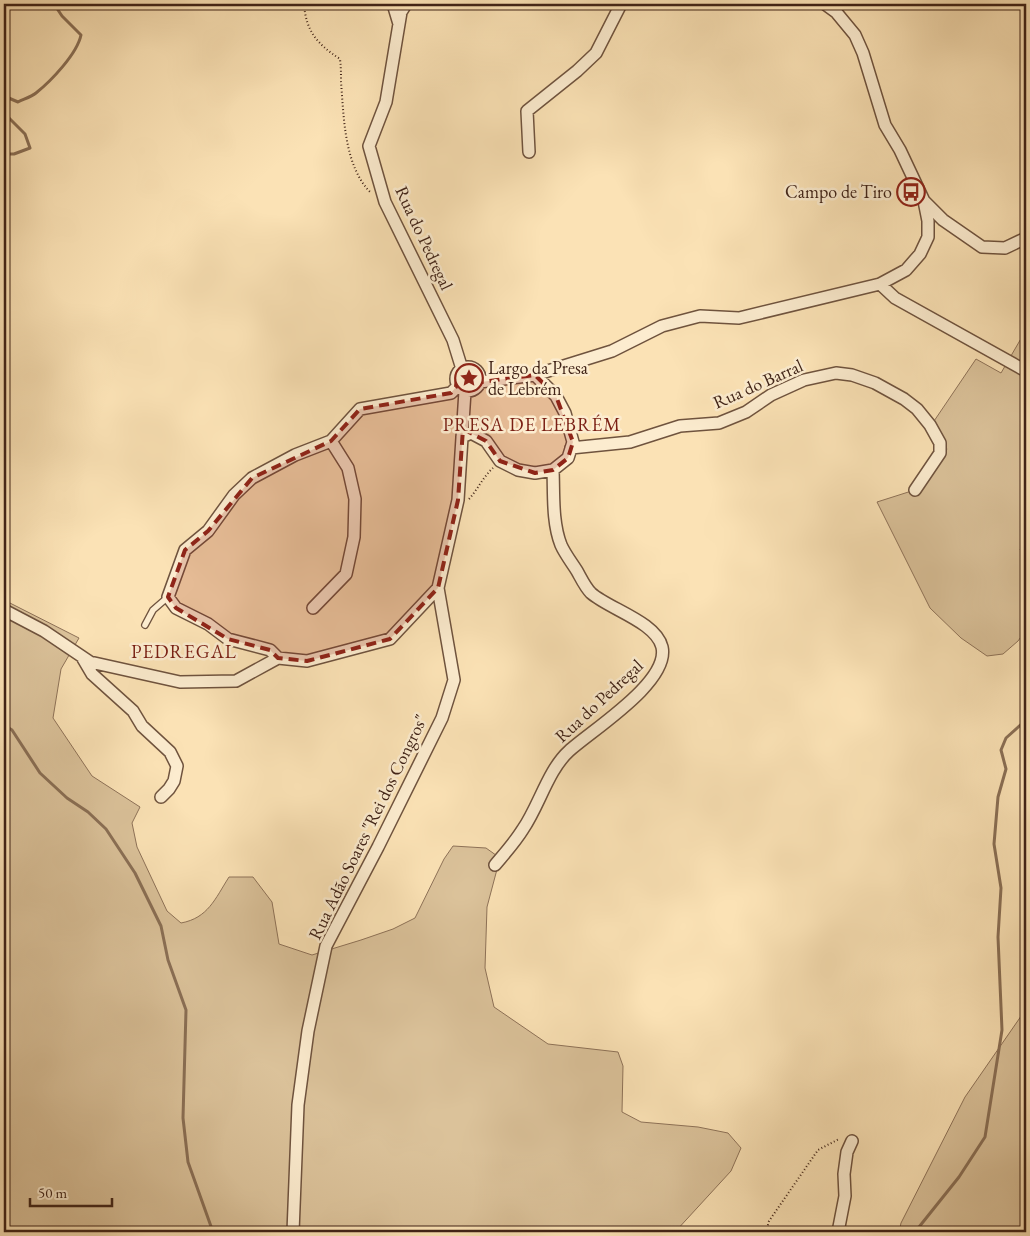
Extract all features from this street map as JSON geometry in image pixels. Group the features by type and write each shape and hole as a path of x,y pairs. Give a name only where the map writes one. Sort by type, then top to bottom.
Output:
{"street":[{"path":"393,4 399,26"},
{"name":"Rua do Pedregal","path":"406,4 399,26 386,102 369,146 384,202 453,340 462,369"},
{"path":"529,152 527,111 577,71 596,53 621,4"},
{"path":"480,382 535,375 612,352 662,326 700,316 738,318 880,284 906,270 920,254 928,236 928,221 924,202 900,150 885,125 863,53 855,35 836,12 825,4"},
{"path":"924,202 943,220 982,247 1005,248 1026,238"},
{"path":"880,284 895,298 1026,371"},
{"path":"4,610 44,632 90,662 180,682 236,681 278,658 307,660 390,639 438,588 458,500 462,437 461,389 457,375 462,369 474,368 479,374 480,382 476,389 469,392 461,389 451,393 360,409 331,441 295,455 252,478 234,495 208,531 185,550 168,597 176,608 208,624 228,638 270,650 278,658"},
{"name":"Rua do Barral","path":"571,448 630,442 680,426 718,423 746,412 771,395 804,380 836,373 852,375 875,383 904,399 918,409 930,425 940,443 940,453 915,490"},
{"path":"462,437 471,433 486,441 500,461 518,470 535,473 553,470 568,458 573,442 565,413 556,396 535,375"},
{"path":"313,608 346,574 354,537 355,499 348,468 331,441"},
{"name":"Rua do Pedregal","path":"495,865 524,829 558,764 568,752 647,685 657,672 662,661 662,647 658,638 648,628 600,601 589,591 562,546 554,504 553,470"},
{"name":"Rua Adão Soares \"Rei dos Congros\"","path":"293,1232 298,1105 308,1030 326,946 442,718 454,680 438,588"},
{"path":"81,656 92,674 133,711 142,726 170,752 177,766 174,781 161,797"},
{"path":"838,1232 845,1196 844,1174 847,1152 852,1141"}],"lane":[{"path":"144,625 153,610 168,597"}],"path":[{"path":"304,4 310,31 331,53 340,59 344,120 349,148 356,171 364,186 372,195 384,202"},
{"path":"458,500 467,501 477,491 485,474 500,461"},
{"path":"766,1232 769,1221 818,1150 846,1137 850,1137 852,1141"}],"highlighted area":[{"path":"466,367 477,371 481,382 535,375 556,396 573,442 568,458 553,470 535,473 500,461 486,441 463,429 458,500 438,588 390,639 307,661 278,658 270,650 228,639 176,608 168,597 185,550 208,531 252,478 331,441 360,409 451,393 456,387 457,375"}],"shaded area":[{"path":"1026,330 1026,544 1020,549 1026,564 1026,630 1018,641 1003,654 987,656 961,638 930,608 877,502 921,488 947,449 930,427 976,359 1001,373"},
{"path":"4,600 79,638 61,669 53,718 92,776 140,807 132,823 137,847 167,911 181,923 198,917 204,912 215,900 229,877 253,877 272,902 279,944 312,955 393,929 415,918 444,859 453,846 486,848 500,858 487,907 485,968 494,1007 548,1044 618,1052 623,1066 622,1112 641,1122 698,1127 728,1133 741,1148 731,1171 675,1232 4,1232"},
{"path":"1026,1009 1026,1232 899,1232 901,1223 965,1097"}],"waterway":[{"path":"4,96 18,102 34,94 69,59 79,42 81,35 62,16 54,4"},
{"path":"4,113 25,134 30,148 14,154 4,154"},
{"path":"915,1232 959,1177 985,1137 1002,1030 998,937 1001,888 994,844 998,797 1006,769 1001,750 1006,738 1026,720"},
{"path":"4,725 12,730 40,773 67,798 88,812 106,829 135,873 161,926 168,960 186,1010 183,1118 188,1162 213,1232"}],"place":[{"name":"Campo de Tiro","path":"911,192"},
{"name":"Largo da Presa de Lebrém","path":"469,378"}],"district":[{"name":"PRESA DE LEBRÉM","path":"532,424"},
{"name":"PEDREGAL","path":"184,651"}]}
